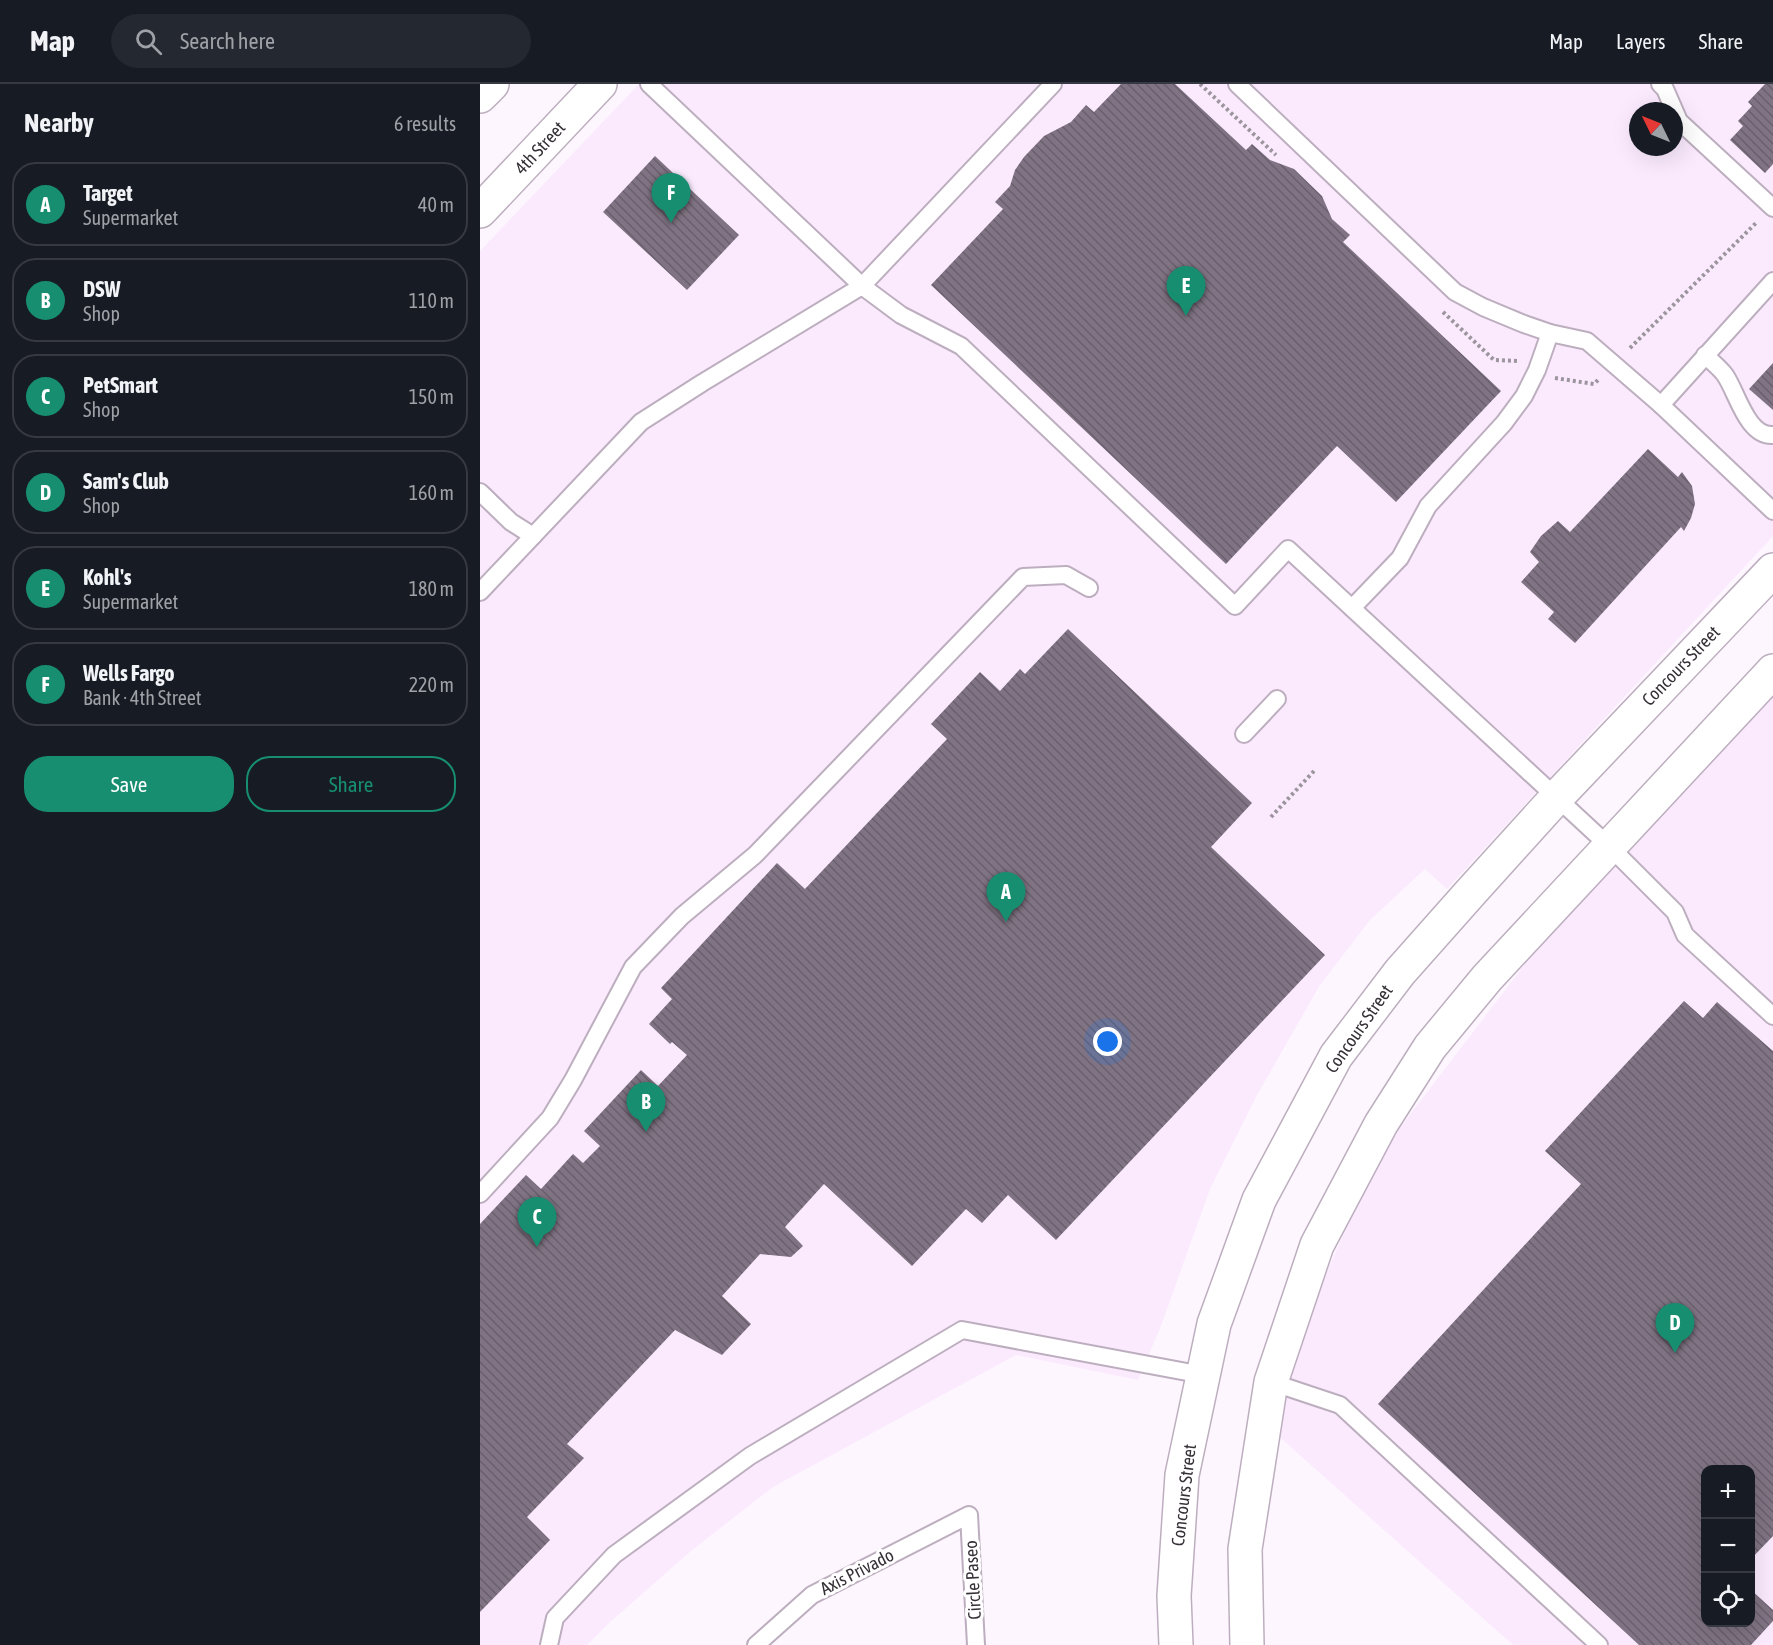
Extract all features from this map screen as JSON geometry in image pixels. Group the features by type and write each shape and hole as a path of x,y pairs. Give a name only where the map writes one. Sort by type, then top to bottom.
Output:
{"street":[{"path":"480,96 492,84"},
{"name":"4th Street","path":"480,211 600,84"},
{"name":"Concours Street","path":"1176,1645 1174,1596 1182,1475 1214,1324 1258,1200 1336,1056 1400,972 1557,797 1773,570"},
{"path":"1247,1645 1245,1549 1271,1382 1317,1245 1381,1124 1430,1047 1488,978 1773,670"}],"lane":[{"path":"650,84 862,286 901,315 961,346 1236,606 1288,549 1610,847 1675,912 1685,935 1773,1016"},
{"path":"480,592 641,422 862,286 1053,84"},
{"path":"1237,84 1455,292 1483,307 1550,333 1587,341 1661,405 1773,511"},
{"path":"1660,84 1665,89 1679,121 1772,207"},
{"path":"1661,405 1773,281"},
{"path":"1352,608 1400,558 1428,506 1504,423 1524,396 1538,370 1550,333"},
{"path":"1705,355 1724,373 1743,411 1755,428 1768,435 1773,435"},
{"path":"480,492 511,522 533,536"},
{"path":"480,1194 550,1118 573,1080 633,967 682,916 755,855 1023,577 1066,575 1089,588"},
{"path":"1244,735 1277,699"},
{"path":"549,1645 555,1618 614,1555 750,1456 962,1330 1203,1375"},
{"path":"1271,1382 1340,1405 1599,1645"},
{"name":"Axis Privado","path":"756,1645 812,1595 969,1515"},
{"name":"Circle Paseo","path":"969,1515 976,1645"}],"path":[{"path":"1200,84 1278,157"},
{"path":"1442,311 1494,360 1517,360 1559,380 1594,384 1772,207"},
{"path":"1271,817 1314,771"}],"shaded area":[{"path":"639,84 1773,84 1773,536 1447,889 1425,869 1370,920 1320,985 1256,1097 1210,1189 1161,1326 1138,1380 1016,1355 773,1487 691,1551 587,1645 480,1645 480,251"},
{"path":"1773,687 1773,1645 1513,1645 1275,1433 1292,1353 1376,1159 1545,938"}],"building":[{"path":"1121,84 1175,84 1246,150 1252,144 1270,160 1294,169 1322,196 1332,219 1350,235 1343,242 1501,391 1396,502 1337,446 1226,564 931,285 1003,209 995,202 1010,186 1015,170 1024,157 1044,136 1071,122 1086,105 1094,112"},
{"path":"1765,84 1773,84 1773,164 1765,173 1730,140 1743,126 1738,121 1752,106 1748,102"},
{"path":"655,156 739,235 687,290 603,212"},
{"path":"1773,363 1773,410 1749,389"},
{"path":"1648,449 1678,477 1682,472 1692,486 1695,504 1691,518 1684,531 1681,527 1575,643 1548,619 1554,612 1521,582 1539,562 1530,552 1541,536 1558,521 1570,532"},
{"path":"1068,629 1252,803 1211,847 1325,955 1056,1240 1008,1195 982,1223 966,1209 912,1266 824,1184 785,1227 803,1246 791,1257 760,1254 722,1296 751,1324 722,1355 675,1330 567,1444 584,1458 527,1517 550,1540 480,1612 480,1224 526,1175 541,1189 573,1154 583,1163 600,1146 584,1131 641,1070 658,1086 687,1055 672,1042 670,1044 649,1024 672,999 661,988 777,863 805,889 947,739 931,724 980,672 1000,691 1020,669 1025,674"},
{"path":"1684,1001 1703,1018 1717,1002 1773,1051 1773,1536 1755,1555 1755,1465 1701,1465 1701,1627 1755,1627 1755,1594 1773,1610 1773,1621 1751,1645 1639,1645 1378,1404 1581,1184 1545,1151"}],"place":[{"name":"Wells Fargo","path":"671,223"},
{"name":"Kohl's","path":"1186,316"},
{"name":"Target","path":"1006,922"},
{"name":"DSW","path":"646,1132"},
{"name":"PetSmart","path":"537,1247"},
{"name":"Sam's Club","path":"1675,1353"}]}
